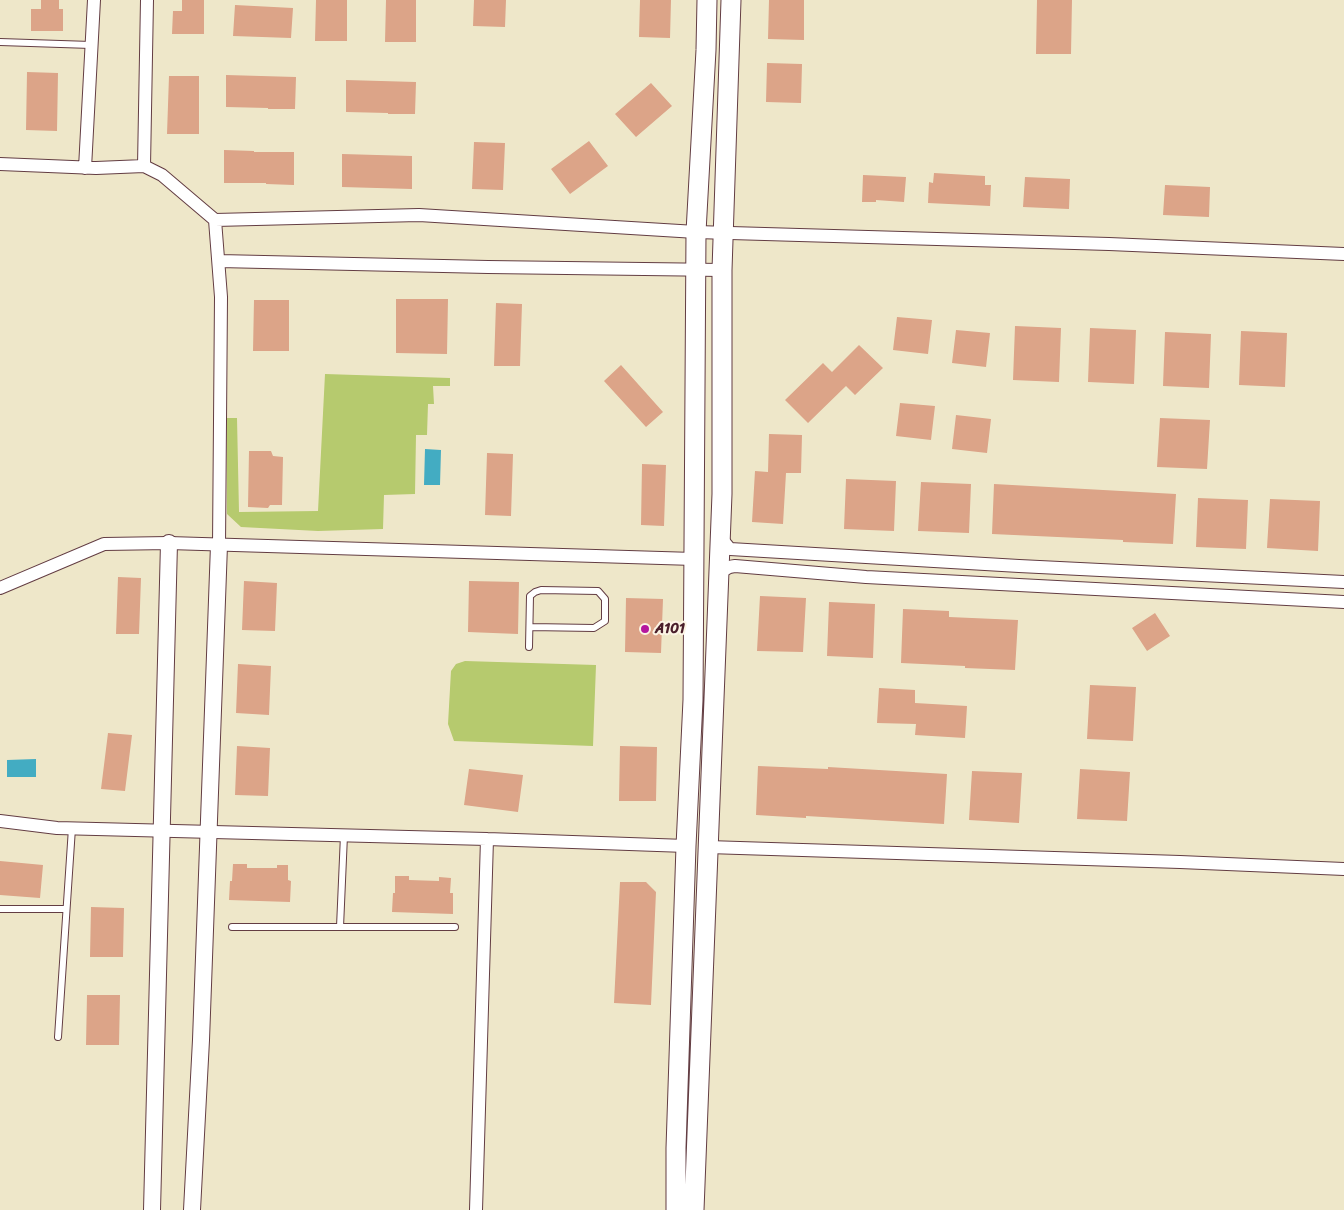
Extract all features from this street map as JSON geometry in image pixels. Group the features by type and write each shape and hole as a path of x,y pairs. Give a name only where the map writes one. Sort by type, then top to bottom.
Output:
{"main road":[{"path":"676,1210 676,1138 693,700 696,232 707,0"},
{"path":"694,1210 722,494 722,270 731,0"}],"street":[{"path":"85,168 94,0"},
{"path":"144,166 147,0"},
{"path":"0,164 85,168 144,166 162,175 216,220 419,216 696,232 1109,244 1344,254"},
{"path":"192,1210 201,1040 219,545 221,297 216,220"},
{"path":"219,261 722,270"},
{"path":"720,537 730,549 1028,567 1344,582"},
{"path":"152,1210 169,543"},
{"path":"0,588 104,544 169,543 694,559"},
{"path":"718,578 724,569 735,566 866,577 1344,602"},
{"path":"0,821 57,828 686,846"},
{"path":"476,1210 487,839"},
{"path":"708,847 1344,869"}],"lane":[{"path":"0,42 91,45"},
{"path":"529,647 530,596 538,591 598,591 605,598 605,621 594,628 530,627"},
{"path":"58,1037 72,828"},
{"path":"340,927 344,835"},
{"path":"1,909 66,909"},
{"path":"232,927 456,927"}],"green space":[{"path":"325,374 450,378 450,386 433,386 434,404 428,404 427,435 416,435 415,494 384,495 383,529 318,531 241,527 227,514 227,418 237,418 239,512 318,511"},
{"path":"465,661 596,665 593,746 454,741 448,724 451,671 456,664"}],"water":[{"path":"425,449 441,450 440,485 424,485"},
{"path":"36,759 36,777 7,777 7,760"}],"building":[{"path":"41,0 59,0 59,9 63,9 63,31 31,31 31,9 41,9"},
{"path":"182,0 204,0 204,34 172,34 173,11 182,11"},
{"path":"316,0 347,0 347,41 315,41"},
{"path":"386,0 416,0 416,42 385,42"},
{"path":"474,0 506,0 505,27 473,26"},
{"path":"640,0 671,0 670,38 639,37"},
{"path":"769,0 804,0 804,40 768,39"},
{"path":"1037,0 1072,0 1071,54 1036,54"},
{"path":"235,5 293,8 291,38 233,36"},
{"path":"767,63 802,64 801,103 766,102"},
{"path":"27,72 58,73 57,131 26,130"},
{"path":"226,75 296,77 295,109 226,107"},
{"path":"169,76 199,76 199,134 167,134"},
{"path":"346,80 416,82 415,114 346,112"},
{"path":"651,83 672,106 636,137 615,114"},
{"path":"589,141 608,166 570,194 551,169"},
{"path":"474,142 505,143 503,190 472,189"},
{"path":"224,150 294,152 294,185 224,183"},
{"path":"342,154 412,156 412,189 342,187"},
{"path":"934,173 985,176 985,185 991,185 990,206 928,203 929,182 933,183"},
{"path":"863,175 906,177 904,202 876,200 876,202 862,202"},
{"path":"1025,177 1070,179 1069,209 1023,207"},
{"path":"1165,185 1210,187 1209,217 1163,215"},
{"path":"396,299 448,299 447,354 396,353"},
{"path":"254,300 289,300 289,351 253,351"},
{"path":"496,303 522,304 520,366 494,366"},
{"path":"897,317 932,320 928,354 893,350"},
{"path":"1015,326 1061,328 1059,382 1013,380"},
{"path":"1090,328 1136,330 1134,384 1088,382"},
{"path":"956,330 990,333 986,367 952,363"},
{"path":"1241,331 1287,333 1285,387 1239,385"},
{"path":"1165,332 1211,334 1209,388 1163,386"},
{"path":"859,345 883,368 855,395 846,386 808,423 785,400 823,363 832,372"},
{"path":"621,365 663,412 646,427 604,381"},
{"path":"900,403 935,406 931,440 896,436"},
{"path":"956,415 991,419 987,453 952,449"},
{"path":"1160,418 1210,420 1207,469 1157,467"},
{"path":"769,434 802,435 801,473 786,473 783,524 752,522 755,471 768,472"},
{"path":"249,451 271,451 273,456 283,457 282,505 270,505 268,508 248,507"},
{"path":"487,453 513,454 511,516 485,515"},
{"path":"642,464 666,465 664,526 641,525"},
{"path":"846,479 896,481 894,531 844,529"},
{"path":"921,482 971,484 969,533 918,531"},
{"path":"994,484 1176,494 1173,544 992,534"},
{"path":"1198,498 1248,500 1246,549 1196,547"},
{"path":"1270,499 1320,501 1318,551 1267,548"},
{"path":"118,577 141,578 139,634 116,634"},
{"path":"244,581 277,583 275,631 242,630"},
{"path":"469,581 519,582 518,634 468,632"},
{"path":"760,596 806,598 803,652 757,651"},
{"path":"626,598 663,599 661,653 625,652"},
{"path":"829,602 875,604 873,658 827,656"},
{"path":"903,609 949,611 949,617 1018,620 1015,670 901,663"},
{"path":"1155,613 1170,636 1147,651 1132,628"},
{"path":"238,664 271,666 269,715 236,713"},
{"path":"1090,685 1136,687 1133,741 1087,739"},
{"path":"879,688 915,690 915,703 967,706 965,738 915,735 916,724 877,723"},
{"path":"108,733 132,735 125,791 101,789"},
{"path":"237,746 270,748 268,796 235,795"},
{"path":"620,746 657,747 656,801 619,801"},
{"path":"758,766 828,769 828,767 947,774 944,824 756,815"},
{"path":"469,769 523,775 518,812 464,805"},
{"path":"1080,769 1130,772 1127,821 1077,819"},
{"path":"972,771 1022,773 1019,823 969,820"},
{"path":"0,861 43,865 40,898 0,895"},
{"path":"233,864 247,864 247,868 277,868 277,865 288,865 288,880 291,881 290,902 229,900"},
{"path":"395,876 409,876 409,880 439,881 439,877 451,878 450,893 453,893 453,914 392,912"},
{"path":"620,882 646,882 656,892 651,1005 614,1003"},
{"path":"91,907 124,908 123,957 90,957"},
{"path":"87,995 120,995 119,1045 86,1045"}],"place":[{"name":"A101","path":"645,629"}]}
